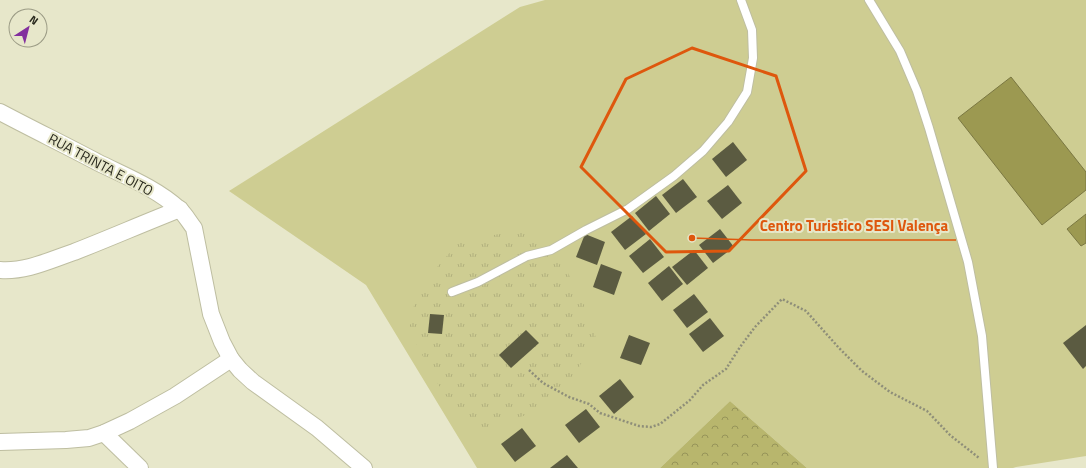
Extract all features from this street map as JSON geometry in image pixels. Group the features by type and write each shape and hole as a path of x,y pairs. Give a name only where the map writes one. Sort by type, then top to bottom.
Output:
{"street":[{"name":"RUA TRINTA E OITO","path":"0,112 104,166 137,181 164,197 180,209 194,228 211,314 222,342 231,359"},
{"path":"0,270 21,269 42,264 180,209"},
{"path":"0,442 66,440 89,438 104,433 130,421 175,396 231,359 253,382 317,428 364,468"},
{"path":"104,433 140,468"}],"lane":[{"path":"452,292 478,282 527,256 551,250 586,230 628,209 674,176 703,152 728,122 746,92 753,58 752,30 741,0"},
{"path":"869,0 900,51 917,91 968,262 982,336 993,468"}],"path":[{"path":"529,370 542,383 568,397 589,404 600,413 639,426 651,428 660,424 686,404 703,385 726,369 755,327 782,299 806,310 839,348 862,371 890,392 926,411 950,435 983,461"}],"highlighted area":[{"path":"692,48 776,76 806,171 729,251 666,252 581,167 626,79"}],"green space":[{"path":"545,0 1086,0 1086,456 1013,468 807,468 730,401 660,468 477,468 366,285 229,191 520,7"},
{"path":"524,229 567,271 584,304 596,338 575,374 526,415 471,433 436,381 409,330 417,290 459,242"},
{"path":"730,401 807,468 660,468"}],"shaded area":[{"path":"1011,77 1086,172 1086,190 1042,225 958,118"},
{"path":"1086,214 1086,243 1081,246 1067,229"}],"building":[{"path":"733,142 747,160 726,177 712,159"},
{"path":"683,179 697,197 676,213 662,195"},
{"path":"728,185 742,203 722,219 707,201"},
{"path":"656,196 670,214 649,231 635,213"},
{"path":"632,216 646,234 625,250 611,232"},
{"path":"720,229 734,247 713,263 699,245"},
{"path":"585,234 605,242 597,265 576,257"},
{"path":"650,239 664,257 643,273 629,256"},
{"path":"694,250 708,268 687,285 672,267"},
{"path":"601,264 622,272 614,295 593,287"},
{"path":"669,266 683,284 662,301 648,283"},
{"path":"694,294 708,312 687,328 673,310"},
{"path":"430,314 444,315 442,334 428,333"},
{"path":"710,318 724,336 703,352 689,334"},
{"path":"1086,325 1086,366 1083,369 1063,343"},
{"path":"526,330 539,343 511,368 499,355"},
{"path":"629,335 650,343 641,365 620,358"},
{"path":"620,379 634,397 614,414 599,396"},
{"path":"586,409 600,427 579,443 565,425"},
{"path":"522,428 536,446 515,462 501,444"},
{"path":"567,455 578,468 550,468"}],"place":[{"name":"Centro Turistico SESI Valença","path":"692,238"}]}
